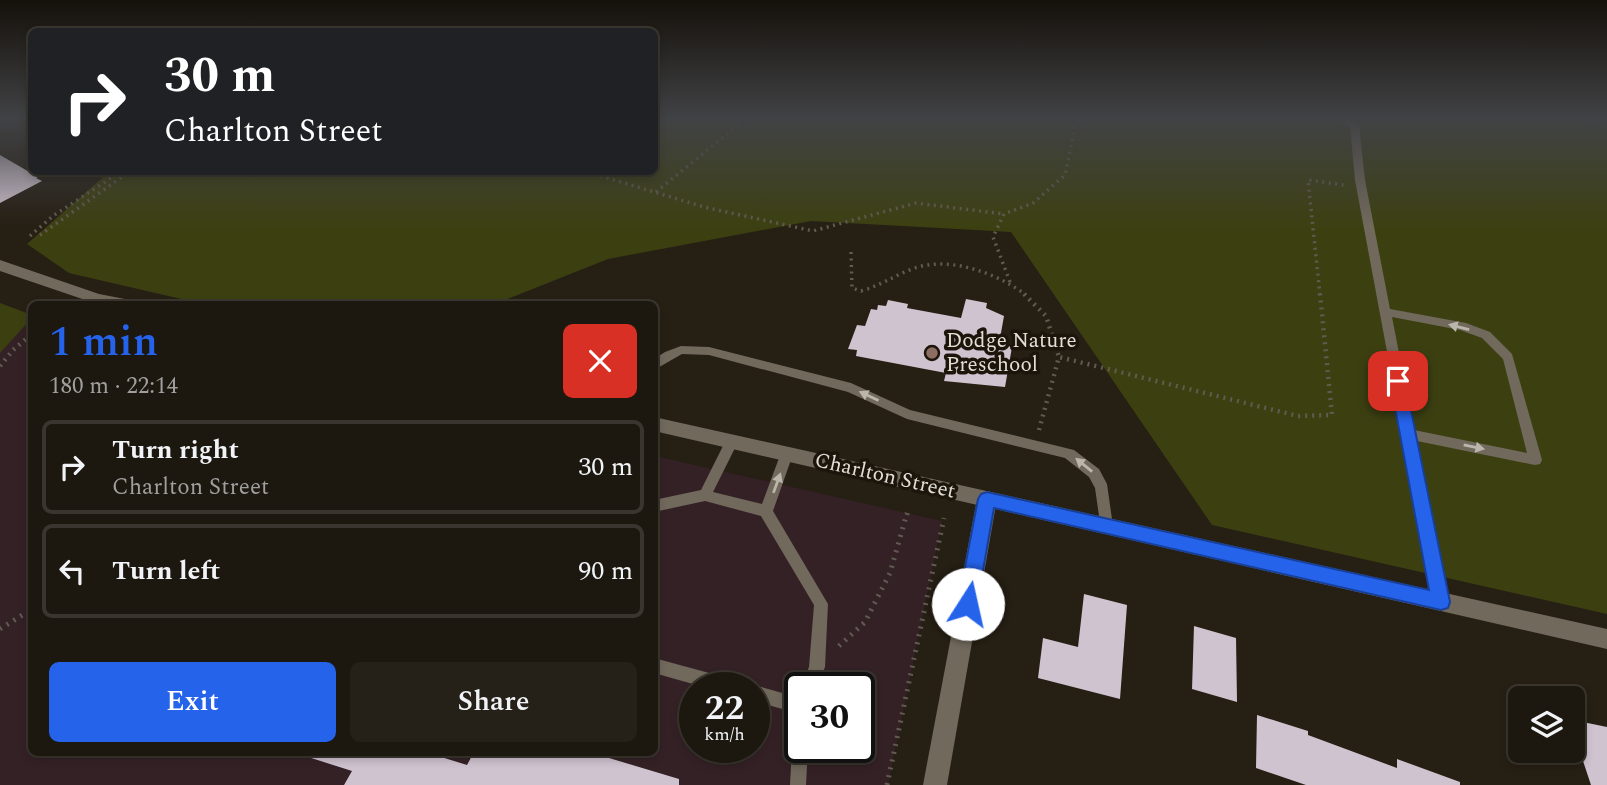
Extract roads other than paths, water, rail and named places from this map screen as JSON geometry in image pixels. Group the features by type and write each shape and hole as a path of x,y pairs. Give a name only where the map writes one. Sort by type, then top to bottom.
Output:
{"street":[{"path":"0,265 108,301"},
{"name":"Charlton Street","path":"658,425 1607,639"},
{"path":"935,785 987,499"}],"lane":[{"path":"1358,154 1407,434 1441,602"},
{"path":"1385,313 1462,326 1486,335 1508,357 1535,460 1407,434"},
{"path":"658,363 681,350 709,351 851,388 907,414 1069,454 1094,473 1102,488 1106,526"},
{"path":"705,495 732,442"},
{"path":"766,511 788,454"},
{"path":"658,505 705,495 766,511 821,604 815,672"},
{"path":"658,666 679,672"},
{"path":"798,785 799,763"}],"place":[{"name":"Dodge Nature Preschool","path":"932,353"}]}
